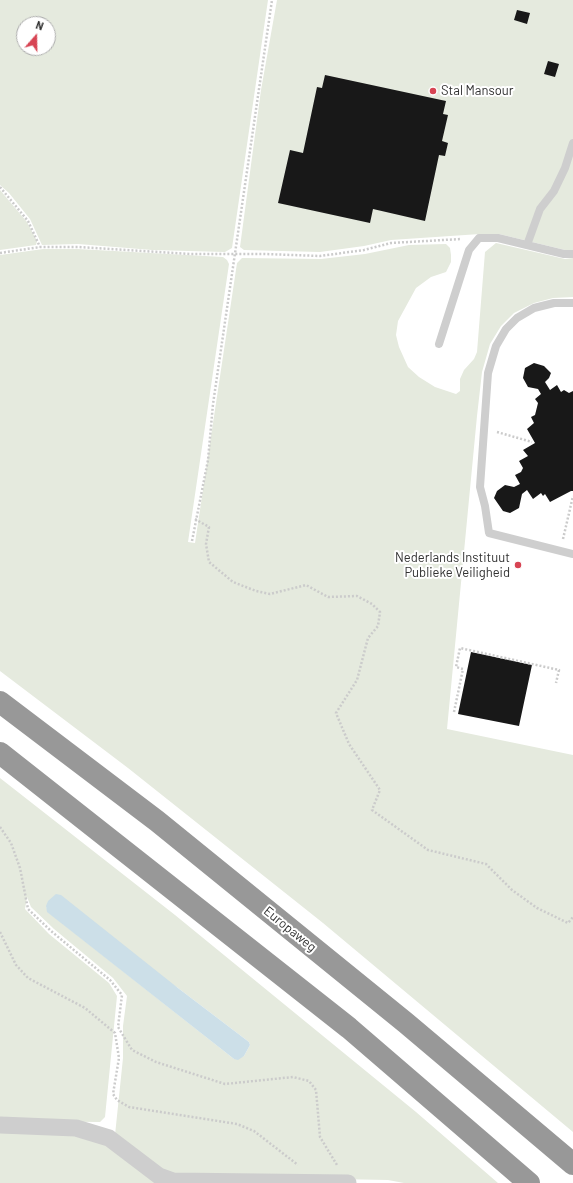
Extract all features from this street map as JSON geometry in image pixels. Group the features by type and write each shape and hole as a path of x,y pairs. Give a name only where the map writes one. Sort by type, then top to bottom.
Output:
{"highway":[{"name":"Europaweg","path":"0,702 163,826 406,1023 573,1164"},
{"path":"0,753 349,1028 529,1183"}],"street":[{"path":"0,1125 76,1128 109,1138 159,1176 173,1181 348,1183"}],"lane":[{"path":"527,245 540,209 554,190 565,168 573,143"},
{"path":"439,344 469,250 479,238 498,238 564,254 573,254"},
{"path":"573,303 554,303 534,308 517,318 506,329 496,346 488,373 480,487 485,506 489,533 573,554"}],"path":[{"path":"192,541 195,519 208,460 213,404 272,0"},
{"path":"0,187 28,221 40,247"},
{"path":"0,253 40,247 78,247 183,254 320,256 364,250 391,243 479,238"},
{"path":"485,429 532,442"},
{"path":"560,551 573,496"},
{"path":"195,519 209,527 206,544 209,562 233,582 256,591 270,594 306,586 328,597 357,596 372,604 380,612 378,626 368,638 357,680 336,713 349,744 380,790 372,810 428,850 486,864 512,890 537,908 568,923 573,917"},
{"path":"454,712 463,669 456,667 460,648 559,670 556,683"},
{"path":"0,827 11,843 20,868 28,909 51,931 110,980 122,995 118,1027 132,1050 156,1062 225,1084 293,1077 309,1081 316,1090 320,1137 338,1166"},
{"path":"0,932 16,965 28,978 85,1008 115,1033 119,1058 114,1094 117,1100 129,1108 237,1124 254,1131 304,1169"}],"shaded area":[{"path":"0,0 268,0 232,248 225,252 152,250 78,244 42,245 30,219 9,193 0,185"},
{"name":"Stal Mansour","path":"277,0 573,0 573,250 565,250 499,234 391,240 364,246 320,252 244,250 240,247 261,90"},
{"path":"0,190 27,222 37,241 36,245 0,250"},
{"path":"496,243 565,259 573,258 573,297 553,298 534,303 514,313 501,326 490,344 482,372 477,416 447,729 573,755 573,1132 323,923 128,768 0,671 0,255 43,249 78,249 223,257 227,260 229,264 188,542 195,543 237,263 242,258 321,259 365,254 409,245 446,244 450,248 451,262 446,272 431,277 416,288 398,321 396,335 399,347 408,367 419,377 435,387 456,394 460,391 460,379 464,370 474,359 477,352 485,252"},
{"path":"0,778 175,915 416,1112 498,1183 404,1183 388,1180 175,1176 161,1171 115,1135 123,1058 123,1026 127,996 113,978 54,929 31,907 27,897 25,909 49,934 109,983 117,996 105,1117 100,1122 0,1121","holes":["46,906 178,988 249,1042 250,1045 244,1056 234,1059 48,912"]},
{"path":"56,894 61,895 249,1042 250,1045 244,1056 238,1060 234,1059 47,912 46,906 48,901"},
{"path":"0,1130 77,1133 107,1143 164,1183 0,1183"}],"building":[{"path":"517,10 530,13 527,24 514,20"},
{"path":"548,61 559,64 555,77 544,74"},
{"path":"325,75 446,101 443,114 448,115 442,141 448,143 445,156 439,155 425,221 373,209 370,223 278,203 290,150 303,153 317,87 322,88"},
{"path":"534,363 544,366 551,373 545,382 550,390 557,385 561,392 564,390 569,393 573,391 573,491 550,502 545,494 543,496 541,493 533,499 527,490 522,494 519,508 510,513 503,511 494,498 497,491 505,485 514,487 520,484 515,475 521,472 523,468 519,461 528,456 523,450 535,443 527,429 534,423 531,417 535,415 538,403 535,399 541,394 538,389 528,387 523,378 525,368"},
{"path":"471,652 532,665 519,726 458,714"}],"place":[{"name":"Stal Mansour","path":"433,91"},
{"name":"Nederlands Instituut Publieke Veiligheid","path":"518,565"}]}
